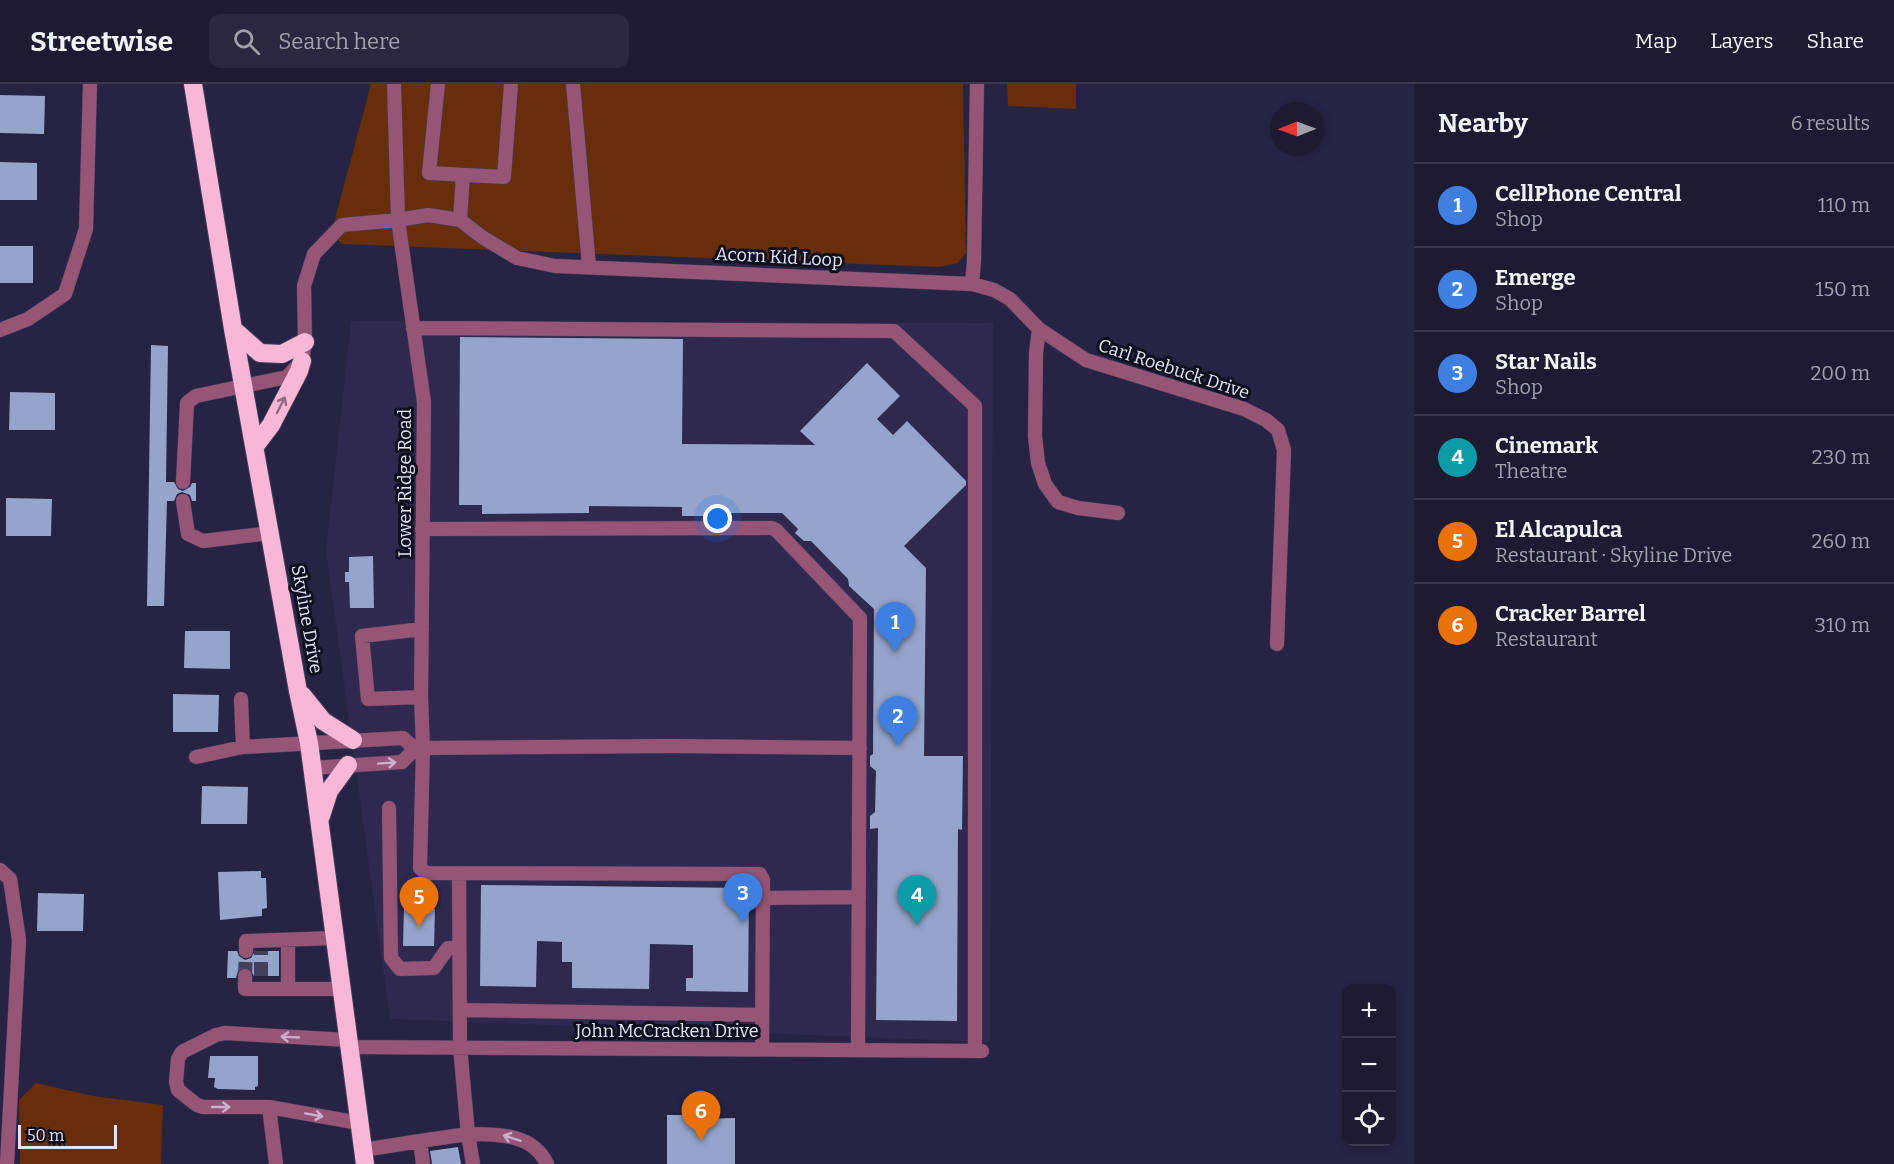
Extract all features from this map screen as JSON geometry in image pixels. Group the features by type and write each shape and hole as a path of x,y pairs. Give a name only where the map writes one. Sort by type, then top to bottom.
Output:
{"highway":[{"name":"Skyline Drive","path":"193,84 233,329 309,743 364,1157"},
{"path":"233,329 260,353 282,354 305,342"},
{"path":"255,446 271,425 303,361"},
{"path":"298,691 323,721 353,740"},
{"path":"320,821 329,791 348,765"}],"street":[{"path":"0,330 28,319 65,294 86,229 90,84"},
{"name":"Lower Ridge Road","path":"394,84 398,220 424,402 419,749 420,868 426,873 459,873"},
{"path":"438,84 429,173 504,177 511,84"},
{"path":"573,84 589,266"},
{"path":"972,284 977,84"},
{"path":"460,220 463,175"},
{"name":"Acorn Kid Loop","path":"398,220 428,215 460,220 482,237 517,258 555,266 972,284"},
{"path":"183,482 187,403 196,396 287,377 303,361 304,286 314,254 342,225 398,220"},
{"name":"Carl Roebuck Drive","path":"972,284 994,290 1010,299 1039,329 1086,360 1244,409 1266,420 1278,430 1284,450 1277,644"},
{"name":"John McCracken Drive","path":"269,1107 203,1107 197,1105 178,1090 176,1082 178,1059 182,1052 216,1035 225,1033 349,1043 460,1047 980,1051 975,406 894,331 413,328"},
{"path":"1039,329 1036,353 1035,436 1038,463 1045,484 1058,502 1078,508 1118,513"},
{"path":"183,501 188,534 203,541 271,533"},
{"path":"422,529 772,528 860,618 858,1050"},
{"path":"421,697 368,699 362,636 422,629"},
{"path":"241,699 243,747"},
{"path":"196,757 243,747 403,738 419,749 661,746 860,748"},
{"path":"312,768 402,762 419,749"},
{"path":"389,808 391,958 400,969 434,968 448,948 459,948"},
{"path":"0,870 10,879 19,940 7,1164"},
{"path":"473,1164 460,1047 459,873 760,874 763,880 762,1049"},
{"path":"762,898 859,897"},
{"path":"246,951 246,941 261,946 288,940 335,938"},
{"path":"288,940 288,989"},
{"path":"245,976 245,989 261,982 288,989 342,989"},
{"path":"460,1010 762,1015"},
{"path":"276,1164 269,1107 359,1123"},
{"path":"364,1157 420,1141 468,1134 503,1134 519,1139 534,1148 547,1164"},
{"path":"420,1141 423,1164"}],"shaded area":[{"path":"371,84 963,84 966,253 958,263 940,267 342,244 331,234"},
{"path":"1007,84 1076,84 1076,109 1008,106"},
{"path":"351,321 993,323 990,1042 390,1019 326,551"},
{"path":"36,1083 93,1096 163,1105 161,1164 20,1164 19,1100"}],"building":[{"path":"0,95 45,96 44,134 0,133"},
{"path":"0,162 37,163 37,200 0,200"},
{"path":"0,246 33,246 33,283 0,283"},
{"path":"460,337 683,339 682,444 815,445 800,431 867,363 900,396 877,419 893,435 907,421 966,481 966,485 904,546 926,568 924,756 963,756 962,830 958,829 957,1021 876,1020 878,828 870,829 870,816 875,812 876,771 870,766 870,756 873,754 874,609 849,586 848,579 811,541 804,541 795,533 798,529 782,513 710,513 710,516 682,516 682,507 589,506 589,513 482,514 482,505 459,505"},
{"path":"151,345 168,346 166,482 174,482 178,489 183,491 192,483 196,483 196,501 192,501 190,495 182,492 177,494 174,501 167,501 164,606 147,606"},
{"path":"10,392 55,393 55,430 9,430"},
{"path":"6,498 52,499 51,536 6,536"},
{"path":"373,556 374,608 350,608 349,582 345,582 345,572 349,572 349,557"},
{"path":"185,631 230,631 230,669 184,668"},
{"path":"173,694 219,695 218,732 173,732"},
{"path":"202,786 248,787 247,824 201,824"},
{"path":"261,871 261,878 266,878 267,908 262,909 262,916 220,920 218,872"},
{"path":"481,885 749,888 748,992 686,991 686,978 693,978 693,945 650,944 649,989 572,988 572,962 562,962 562,942 537,941 536,987 480,986"},
{"path":"38,893 84,894 83,931 37,931"},
{"path":"404,908 435,909 434,946 403,946"},
{"path":"228,951 237,951 239,956 245,960 251,958 255,951 279,951 279,976 254,976 250,969 244,967 238,971 236,978 227,978"},
{"path":"210,1056 258,1056 258,1086 255,1090 214,1087 215,1078 208,1078"},
{"path":"667,1115 704,1115 704,1119 735,1118 735,1164 667,1164"},
{"path":"458,1147 461,1164 432,1164 430,1151"}],"tunnel":[{"path":"245,976 246,951"},
{"path":"261,951 261,976"}],"place":[{"name":"CellPhone Central","path":"895,652"},
{"name":"Emerge","path":"898,746"},
{"name":"Star Nails","path":"743,923"},
{"name":"Cinemark","path":"917,925"},
{"name":"El Alcapulca","path":"419,927"},
{"name":"Cracker Barrel","path":"701,1141"}]}
